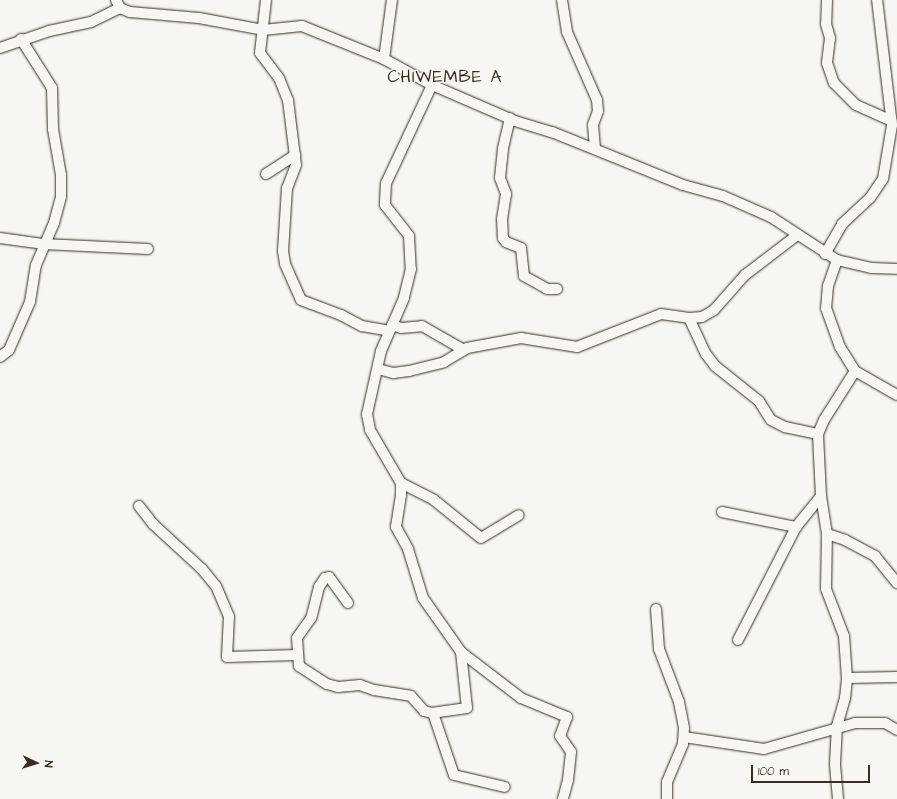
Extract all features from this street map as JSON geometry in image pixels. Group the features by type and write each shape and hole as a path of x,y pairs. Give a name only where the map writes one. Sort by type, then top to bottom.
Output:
{"street":[{"path":"266,0 260,53 279,78 288,100 295,154 296,170 287,188 283,258 298,296 301,300 341,315 362,326 391,328 422,326 464,350"},
{"path":"384,59 392,0"},
{"path":"562,0 567,32 597,100 598,111 593,125 595,148"},
{"path":"827,0 826,24 830,38 827,63 834,83 856,104 893,127"},
{"path":"826,254 842,224 879,187 893,127 877,0"},
{"path":"0,48 21,39 91,22 118,4 144,14 198,18 263,30 302,26 384,59 432,85 510,118 595,148 682,185 723,196 771,217 796,236 837,260 872,268 897,269"},
{"path":"0,357 9,350 30,302 36,265 43,244 54,223 61,198 61,179 53,129 53,93 21,39"},
{"path":"432,85 418,119 386,183 385,205 405,230 411,251 408,284 381,351 368,419 382,453 400,483 401,495 396,527 406,543 424,600 461,652 521,698 567,717 560,736 571,752 568,780 563,799"},
{"path":"510,118 503,149 500,178 506,194 502,219 503,238 506,242 521,248 524,276 546,289 557,289"},
{"path":"266,174 295,154"},
{"path":"378,370 393,373 409,371 444,362 464,350 527,337 576,347 661,314 689,318 702,317 714,310 745,275 796,236"},
{"path":"0,238 43,244 148,249"},
{"path":"837,260 828,286 828,318 840,347 856,371 897,395"},
{"path":"689,318 706,354 715,366 759,401 771,420 785,427 818,434"},
{"path":"838,799 835,764 837,726 845,698 847,678 844,636 826,589 827,534 821,496 818,434 824,420 856,371"},
{"path":"400,483 434,500 481,538 519,515"},
{"path":"738,640 796,526 821,496"},
{"path":"139,506 153,524 202,569 216,586 229,616 227,657 297,655"},
{"path":"722,512 796,526"},
{"path":"827,534 845,540 875,556 897,583"},
{"path":"348,603 329,576 325,578 319,587 310,618 297,638 297,655 299,666 327,684 338,687 360,685 374,690 406,694 413,698 424,711 433,713 467,708 461,652"},
{"path":"656,609 659,650 681,708 684,737 667,782 667,799"},
{"path":"847,678 897,676"},
{"path":"433,713 454,775 505,787"},
{"path":"684,737 764,749 798,740 837,726 876,723 888,724 897,730"}],"district":[{"name":"CHIWEMBE A","path":"445,78"}]}
